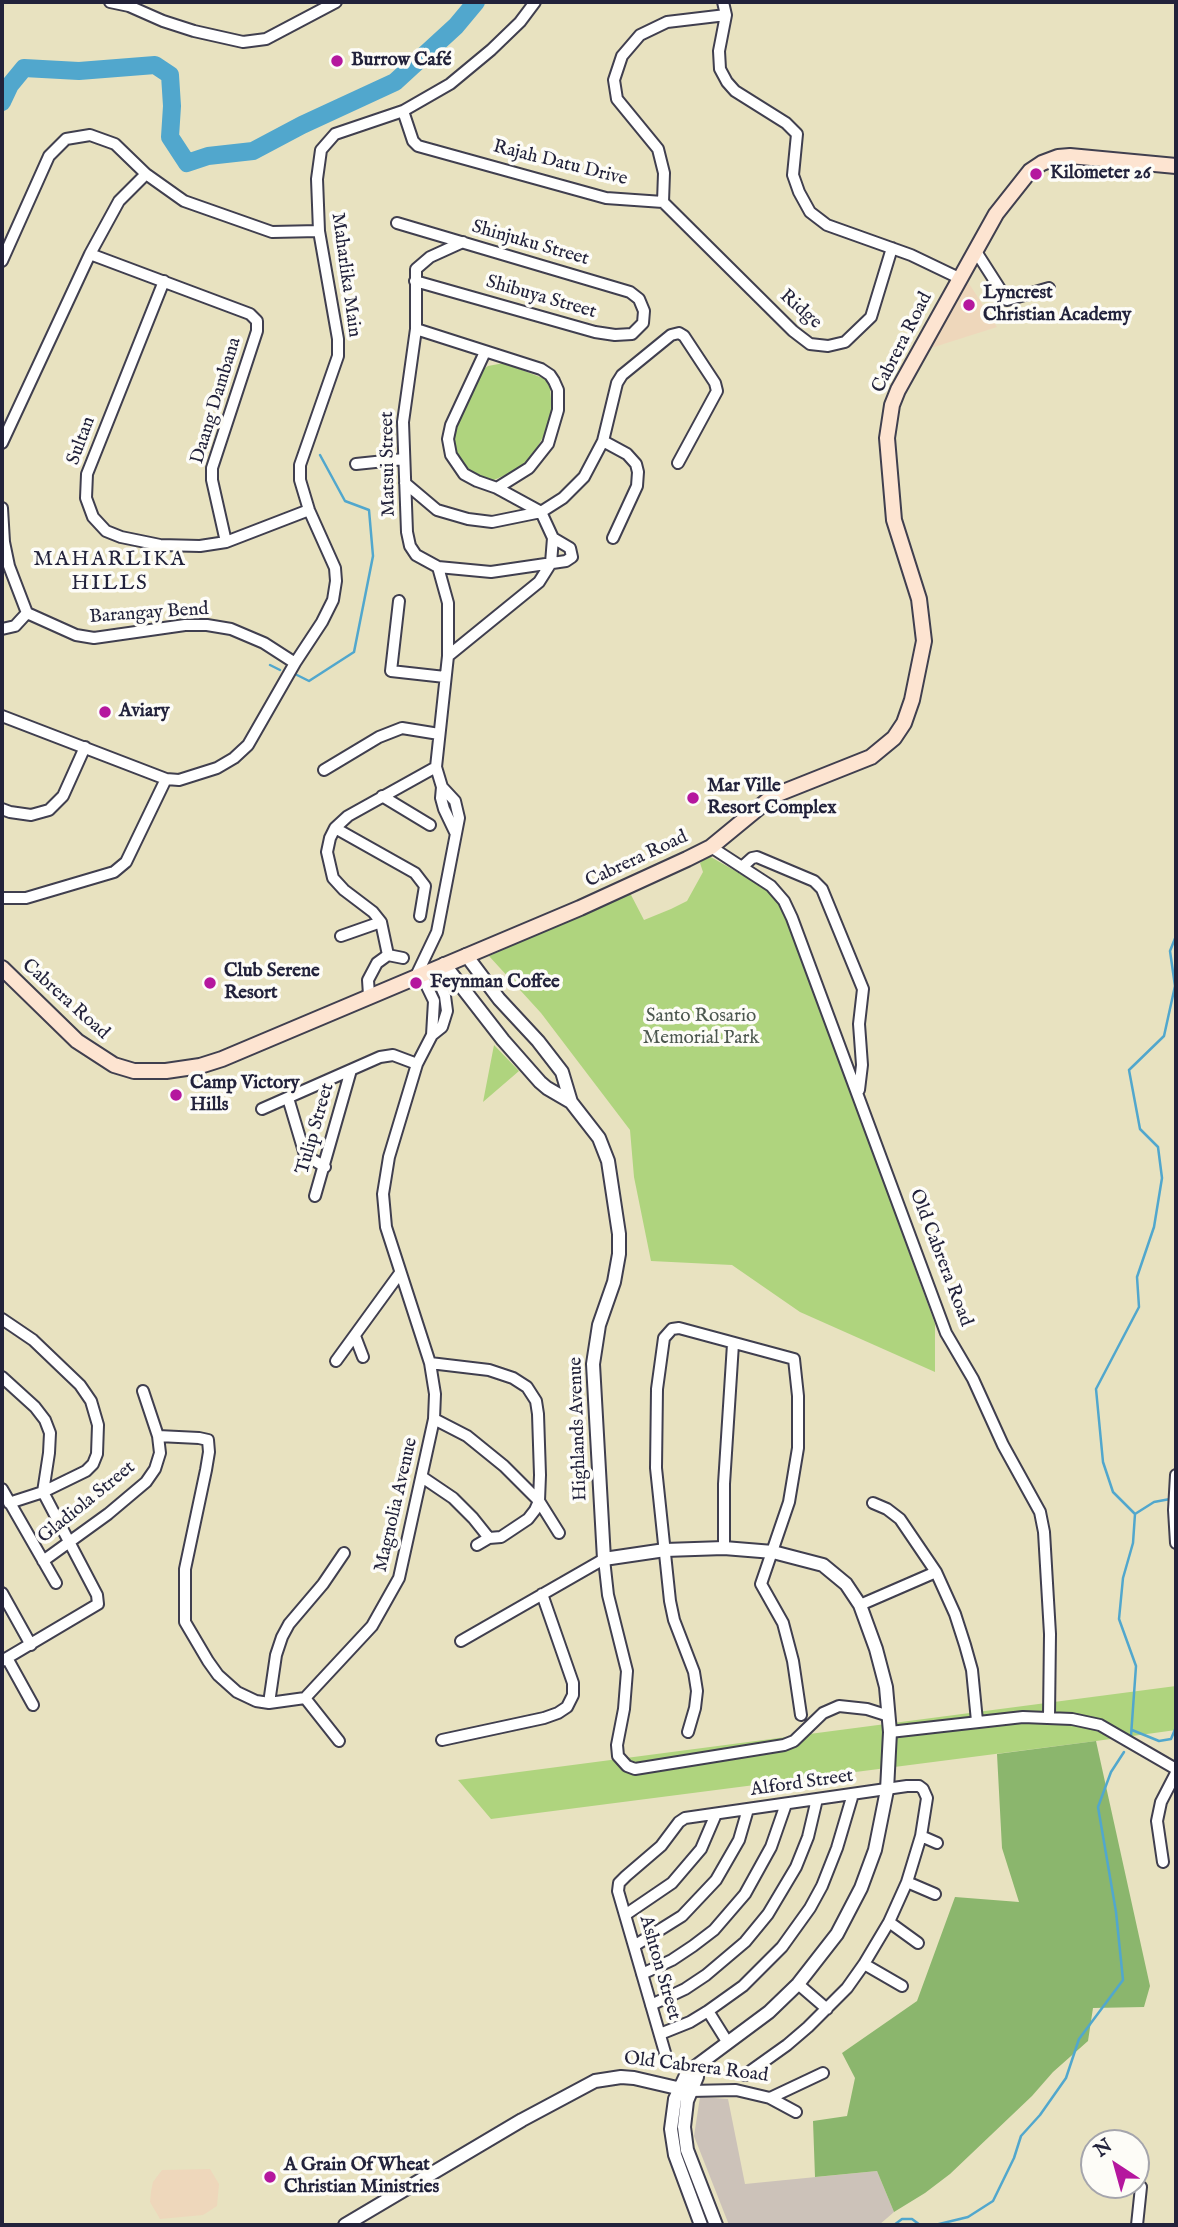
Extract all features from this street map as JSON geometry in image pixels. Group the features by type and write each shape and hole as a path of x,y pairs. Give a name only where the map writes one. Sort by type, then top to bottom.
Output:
{"main road":[{"name":"Cabrera Road","path":"2,968 77,1041 114,1065 134,1071 166,1071 200,1066 580,908 711,847 773,796 871,757 894,737 904,723 912,700 924,641 919,599 894,520 887,438 892,405 898,390 996,214 1020,181 1042,163 1070,156 1176,166"}],"street":[{"path":"110,2 128,6 163,22 243,42 266,39 336,2"},
{"name":"Maharlika Main","path":"166,779 179,780 217,768 248,745 333,600 335,568 309,510 300,480 300,465 338,356 338,339 319,231 317,178 321,150 335,134 403,111 450,84 491,50 520,22 535,2"},
{"path":"723,2 726,15 719,51 720,69 735,91 786,123 797,134 793,175 810,212 827,225 892,248 959,278"},
{"path":"663,202 664,173 658,149 617,99 614,80 622,57 640,34 667,22 726,15"},
{"name":"Rajah Datu Drive","path":"403,111 413,141 418,146 606,198 663,202"},
{"path":"2,261 49,156 66,139 90,135 115,144 146,174 184,201 271,232 319,231"},
{"path":"2,443 89,254 119,201 146,174"},
{"name":"Ridge","path":"663,202 793,331 810,344 828,346 845,342 871,317 892,248"},
{"name":"Shinjuku Street","path":"397,223 630,292 639,299 645,311"},
{"path":"415,281 416,269 420,263 463,242"},
{"path":"975,250 1007,300 1049,288"},
{"path":"89,254 164,281"},
{"name":"Sultan","path":"164,281 87,474 86,498 93,517 106,531 121,537 160,545 200,546 226,542 309,510"},
{"name":"Daang Dambana","path":"164,281 250,314 257,321 257,331 212,468 212,480 226,542"},
{"name":"Shibuya Street","path":"415,281 595,332 615,335 632,334 643,323 645,311"},
{"name":"Matsui Street","path":"415,281 416,329 403,422 407,532 410,546 416,555 438,567"},
{"path":"416,329 541,369 550,375 558,390 558,410 548,443 529,468 497,488"},
{"path":"405,483 437,510 468,519 492,522 541,512 578,485 603,441 617,383 622,375 671,335 679,333 684,336 715,383 717,391 678,463"},
{"path":"448,656 539,582 551,563 553,538 541,512 464,474 451,455 448,439 451,425 485,352"},
{"path":"603,441 627,454 636,464 638,472 637,486 612,538"},
{"path":"356,464 404,459"},
{"path":"2,508 9,566 27,613 15,625 2,629"},
{"path":"434,1000 445,996 428,971 439,924 458,810 456,801 442,787 436,767 448,656 448,603 438,567 491,572 566,561 572,557 570,548 553,538"},
{"path":"400,601 391,671 445,677"},
{"name":"Barangay Bend","path":"27,613 67,632 94,638 186,625 231,629 264,643 295,663"},
{"path":"2,716 166,779 126,862 114,872 26,898 2,898"},
{"path":"324,770 379,737 402,728 439,734"},
{"path":"2,808 31,815 49,810 63,796 85,747"},
{"path":"388,956 381,922 333,878 327,852 330,838 335,828 348,816 436,767"},
{"path":"382,796 430,825"},
{"path":"335,828 415,873 425,886 420,916"},
{"name":"Old Cabrera Road","path":"711,847 771,886 783,901 811,966 946,1333 973,1379 1003,1445 1040,1512 1044,1532 1050,1633 1049,1716"},
{"path":"741,867 757,857 814,881 822,889 863,989 859,1024 862,1065 858,1092"},
{"path":"341,936 381,922"},
{"name":"Highlands Avenue","path":"466,955 499,999 562,1072 571,1102 599,1138 608,1161 619,1234 619,1254 614,1282 599,1325 593,1364 604,1559"},
{"path":"388,956 403,958"},
{"path":"369,995 368,980 372,971 388,956"},
{"name":"Magnolia Avenue","path":"428,971 434,1000 432,1035"},
{"name":"Highlands Avenue","path":"428,971 481,1012 547,1088 571,1102"},
{"name":"Magnolia Avenue","path":"305,1698 372,1626 389,1600 399,1578 434,1419 435,1394 430,1363 386,1227 383,1194 389,1157 417,1064 432,1035 442,1027 447,1011 445,996"},
{"path":"481,1012 499,999"},
{"path":"262,1109 380,1057 393,1055 417,1064"},
{"name":"Tulip Street","path":"315,1196 351,1070"},
{"path":"288,1098 305,1155 324,1167"},
{"path":"336,1361 400,1273"},
{"path":"2,1319 25,1334 80,1385 95,1413 98,1425 97,1454 86,1471 43,1492 9,1503"},
{"path":"688,1732 695,1708 696,1682 688,1652 674,1620 656,1468 657,1389 664,1338 672,1329 679,1328 794,1359 798,1396 798,1448 789,1502 761,1584 783,1623 793,1661 801,1715"},
{"path":"355,1336 363,1357"},
{"path":"724,1548 724,1484 733,1344"},
{"path":"430,1363 488,1370 513,1378 527,1387 536,1401 539,1501 528,1519 500,1537 489,1538 477,1545"},
{"path":"2,1377 35,1407 45,1420 50,1433 50,1453 43,1492 97,1595 98,1604 4,1660 33,1705"},
{"name":"Gladiola Street","path":"43,1561 146,1482 155,1469 160,1453 158,1436 143,1391"},
{"path":"434,1419 467,1436 491,1455 539,1501 559,1533"},
{"path":"158,1436 208,1440 206,1470 185,1569 185,1622 218,1675 237,1692 256,1701 269,1703 305,1698 339,1741"},
{"path":"1176,1475 1176,1543"},
{"path":"422,1477 453,1498 489,1538"},
{"path":"2,1489 56,1583"},
{"path":"873,1503 900,1519 936,1572 955,1614 972,1670 977,1721"},
{"path":"461,1641 604,1559 664,1550 724,1548 773,1552 823,1565 846,1584 860,1605 876,1648 886,1687 890,1732 887,1790 874,1850 861,1888 837,1934 798,1984 769,2012 687,2073 684,2127 687,2150 716,2225"},
{"path":"269,1703 276,1655 282,1637 344,1553"},
{"path":"604,1559 608,1595 627,1671 624,1709 617,1745 618,1756 626,1766 635,1769 784,1745 794,1741 817,1717 839,1706 867,1709 888,1716"},
{"path":"860,1605 936,1572"},
{"path":"2,1593 31,1645"},
{"path":"442,1740 544,1718 566,1707 573,1695 573,1683 542,1594"},
{"path":"890,1732 977,1721 1049,1716 1100,1725 1176,1771 1161,1802 1157,1821 1163,1862"},
{"name":"Alford Street","path":"619,1883 662,1846 685,1818 919,1786 923,1788 927,1798 920,1836"},
{"path":"660,2034 708,2011 743,1986 782,1947 810,1908 837,1848 853,1794"},
{"path":"651,2005 685,1989 706,1975 745,1942 768,1914 796,1867 808,1837 817,1800"},
{"path":"642,1974 693,1947 714,1930 745,1894 765,1857 786,1804"},
{"path":"634,1946 682,1916 716,1880 739,1840 748,1809"},
{"path":"625,1915 672,1883 701,1849 716,1814"},
{"path":"745,2075 787,2045 846,1988 889,1922 907,1882 920,1836 937,1843"},
{"path":"907,1882 935,1894"},
{"name":"Ashton Street","path":"619,1883 618,1891 668,2063"},
{"path":"889,1922 918,1943"},
{"path":"864,1964 902,1986"},
{"path":"798,1984 827,2009"},
{"path":"708,2011 728,2043"},
{"name":"Old Cabrera Road","path":"345,2225 522,2120 595,2081 634,2078 685,2089 736,2090 771,2098 823,2073"},
{"path":"685,2089 674,2099 671,2129 675,2155 701,2225"},
{"path":"771,2098 796,2112"},
{"path":"1137,2225 1139,2199"}],"shaded area":[{"name":"Lyncrest Christian Academy","path":"968,282 997,327 931,348"},
{"path":"700,2097 728,2099 745,2184 877,2171 894,2212 879,2225 729,2225 694,2136"},
{"path":"210,2169 219,2184 217,2206 203,2215 160,2219 150,2202 153,2182 162,2170"}],"green space":[{"path":"504,363 545,379 550,387 552,411 546,432 531,458 515,471 489,482 468,470 455,453 454,429 481,371 488,366"},
{"name":"Santo Rosario Memorial Park","path":"709,856 762,886 775,898 788,919 935,1324 935,1372 800,1312 732,1265 651,1261 634,1177 630,1130 541,1013 489,956 630,893 644,920 671,909 687,901 703,872 700,863"},
{"path":"494,1045 519,1071 483,1102"},
{"path":"1176,1686 1176,1730 1096,1741 491,1819 458,1780"},
{"path":"1096,1741 1150,1986 1144,2007 1093,2008 1088,2041 950,2174 894,2212 877,2171 815,2177 813,2121 847,2116 855,2078 842,2053 917,2001 955,1897 1019,1902 1002,1848 997,1754"}],"waterway":[{"path":"2,102 10,85 24,68 79,71 155,65 170,75 170,137 187,163 208,156 253,151 395,82 456,26 476,2"},
{"path":"297,675 309,681 354,652 373,556 369,510 345,501 320,455"},
{"path":"270,665 280,670"},
{"path":"1131,1736 1136,1666 1119,1619 1123,1578 1133,1543 1135,1514 1113,1492 1103,1462 1096,1389 1139,1307 1137,1277 1154,1227 1162,1178 1158,1147 1140,1129 1129,1070 1164,1036 1175,986 1170,951 1176,936"},
{"path":"1135,1514 1154,1502 1170,1499"},
{"path":"1132,1730 1159,1741 1171,1739 1176,1727"},
{"path":"935,2225 968,2217 993,2201 1014,2158 1021,2136 1040,2115 1066,2078 1079,2039 1123,1980 1116,1912 1098,1807 1111,1772 1124,1752"},
{"path":"894,2225 902,2219 912,2219 920,2225"}],"place":[{"name":"Burrow Café","path":"337,61"},
{"name":"Kilometer 26","path":"1036,174"},
{"name":"Lyncrest Christian Academy","path":"969,305"},
{"name":"Aviary","path":"105,712"},
{"name":"Mar Ville Resort Complex","path":"693,798"},
{"name":"Club Serene Resort","path":"210,983"},
{"name":"Feynman Coffee","path":"416,983"},
{"name":"Camp Victory Hills","path":"176,1095"},
{"name":"A Grain Of Wheat Christian Ministries","path":"270,2177"}],"district":[{"name":"MAHARLIKA HILLS","path":"110,573"}]}
